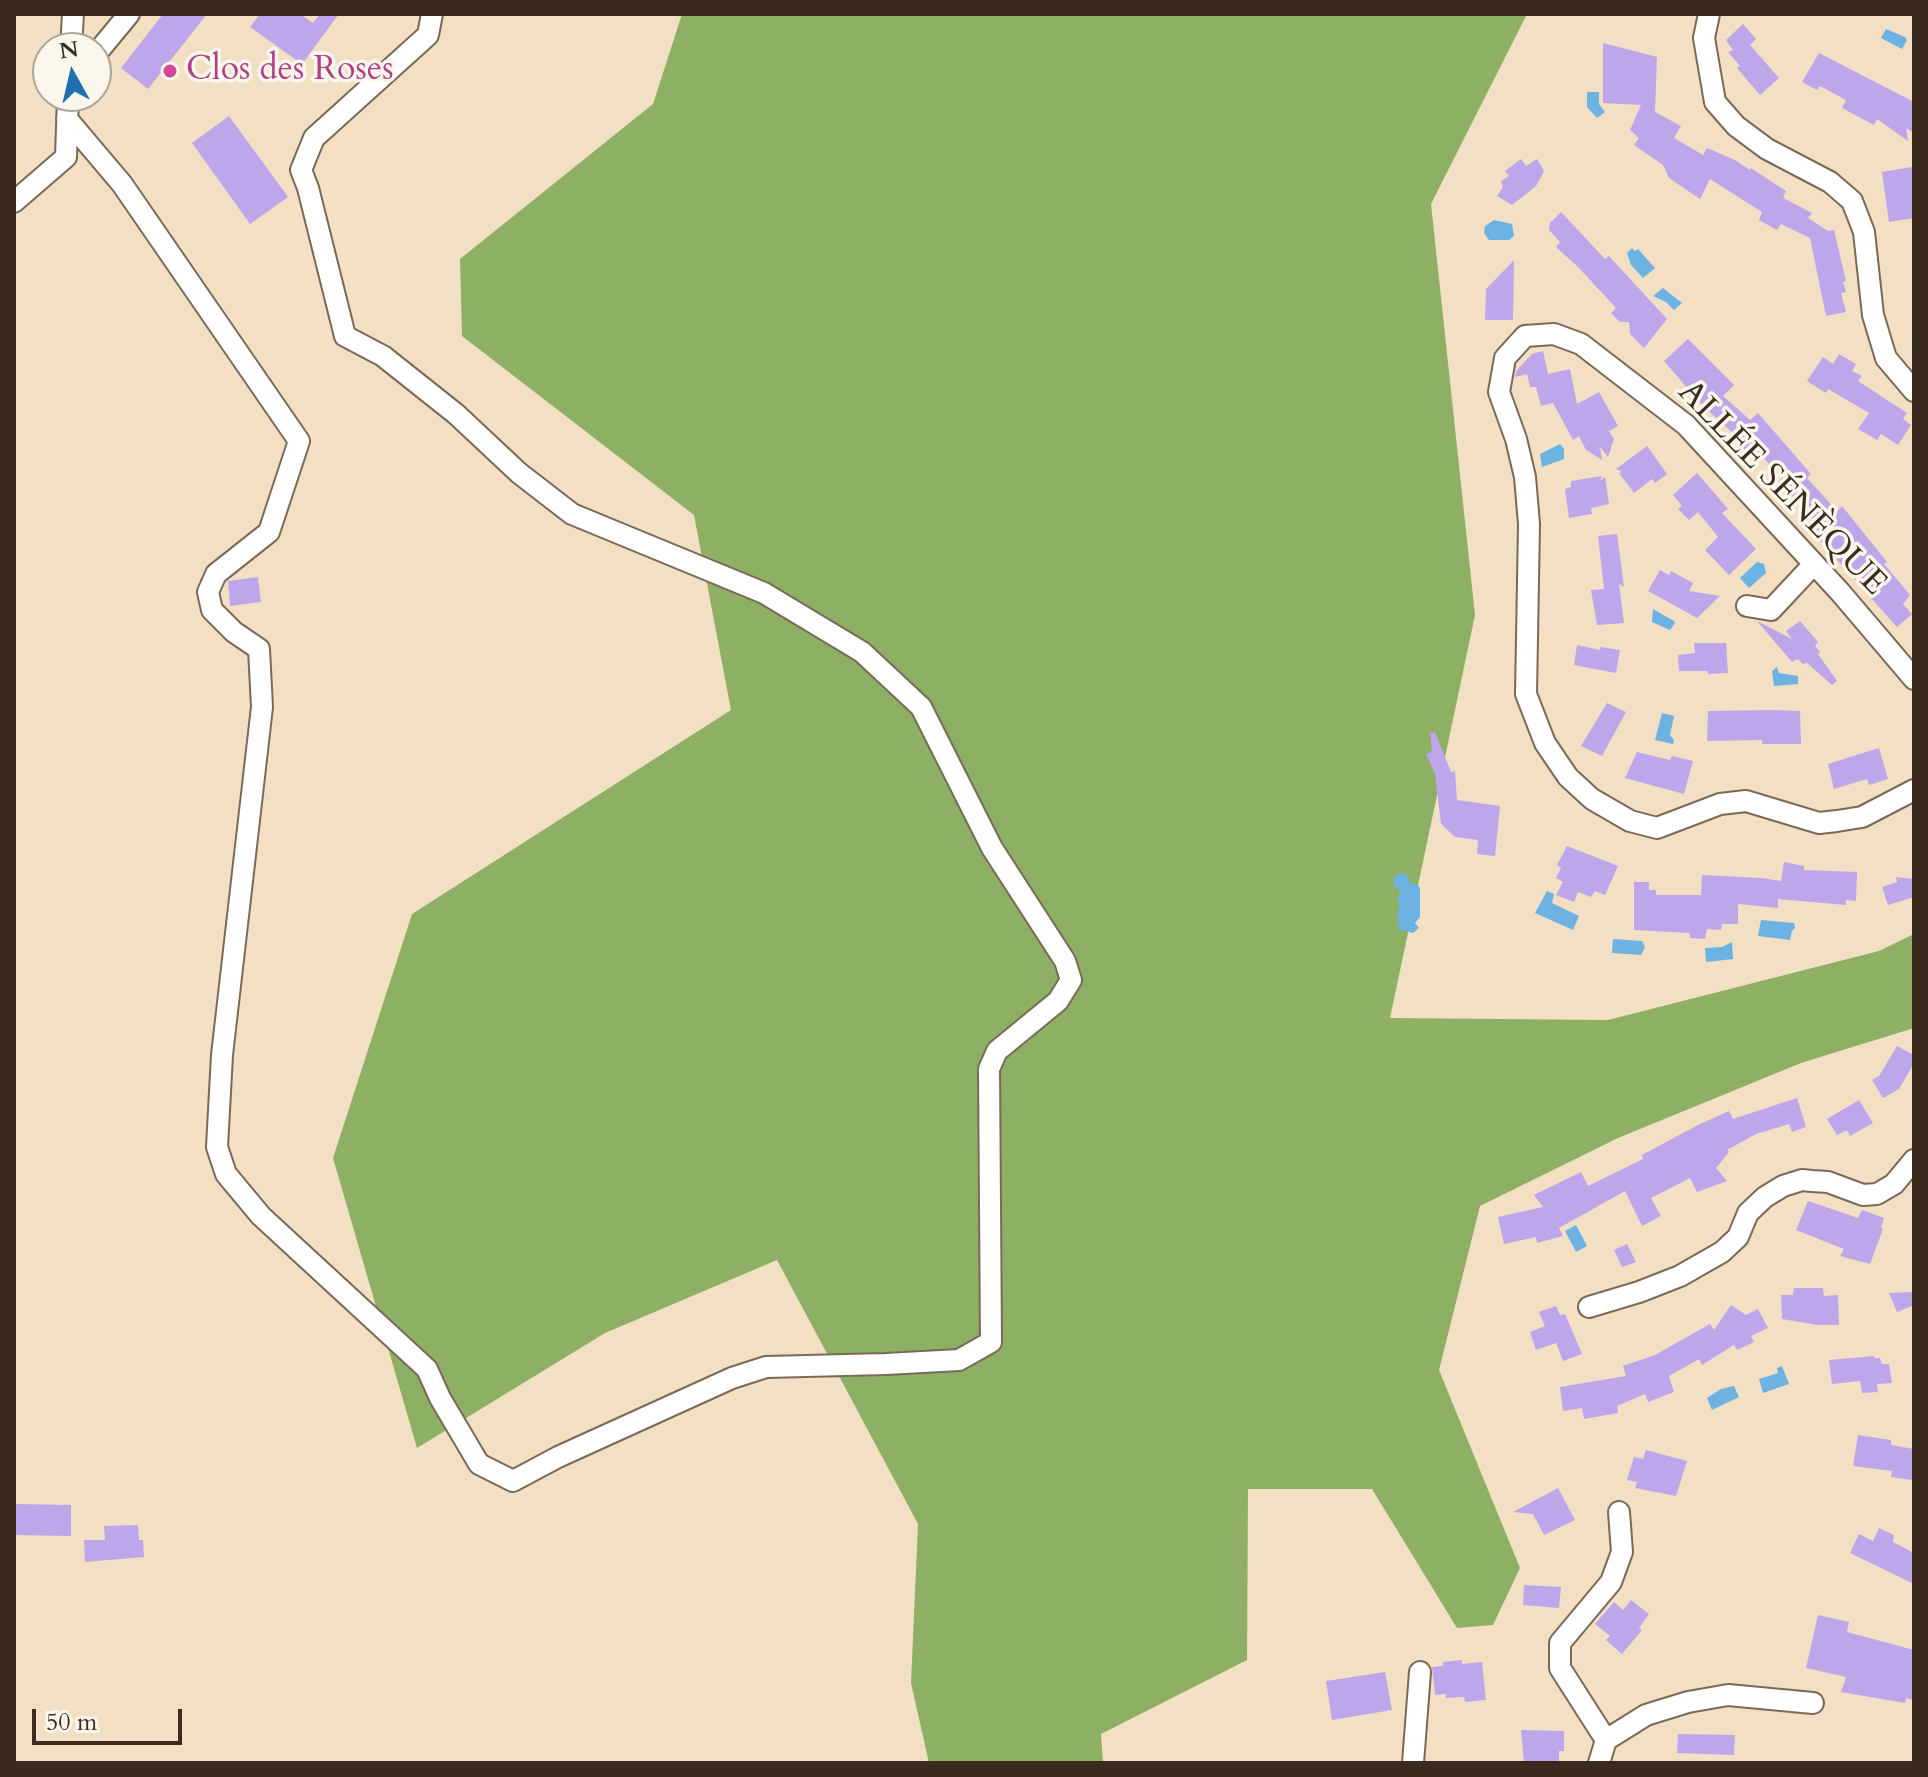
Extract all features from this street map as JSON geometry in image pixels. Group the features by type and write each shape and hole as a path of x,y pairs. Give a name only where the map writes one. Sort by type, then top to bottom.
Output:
{"street":[{"path":"112,35 129,14"},
{"path":"67,119 122,184 299,441 269,532 216,574 208,592 212,610 234,632 259,649 262,707 222,1055 217,1147 226,1174 261,1216 427,1369 440,1398 479,1464 513,1481 558,1457 732,1378 766,1367 959,1360 991,1342 989,1069 997,1051 1058,1001 1071,980 1065,961 992,848 921,707 862,652 764,593 572,514 519,473 456,414 383,356 345,336 301,170 314,138 428,35 432,14"},
{"path":"1709,14 1704,38 1715,102 1736,126 1767,149 1830,182 1852,201 1864,232 1873,315 1886,358 1914,391"},
{"path":"14,202 66,157 67,112"},
{"name":"ALLÉE SÉNÈQUE","path":"1914,679 1814,564 1686,425 1581,344 1554,334 1525,336 1505,358 1499,392 1516,439 1525,477 1529,524 1526,694 1545,743 1568,777 1605,807 1630,821 1657,828 1720,804 1746,801 1819,823 1837,821 1862,817 1914,790"},
{"path":"1747,606 1771,610 1814,564"},
{"path":"1589,1307 1680,1276 1722,1252 1738,1237 1748,1213 1783,1186 1802,1180 1828,1182 1863,1195 1877,1194 1894,1184 1914,1160"},
{"path":"1606,1740 1560,1668 1560,1643 1611,1582 1622,1552 1619,1512"},
{"path":"1413,1763 1420,1672"},
{"path":"1599,1763 1606,1740 1646,1715 1688,1702 1728,1695 1813,1703"}],"green space":[{"path":"682,14 1527,14 1431,204 1475,615 1390,1018 1608,1020 1879,951 1914,934 1914,1028 1801,1063 1618,1138 1480,1206 1439,1370 1520,1568 1493,1625 1457,1628 1372,1489 1248,1489 1247,1660 1101,1734 1103,1763 929,1763 911,1683 918,1524 777,1260 605,1333 417,1448 333,1158 412,914 731,710 694,515 462,336 460,259 653,104"}],"water":[{"path":"1886,29 1905,37 1907,40 1902,49 1881,38"},
{"path":"1587,92 1599,92 1599,104 1605,112 1597,118 1587,107"},
{"path":"1494,220 1512,224 1514,236 1509,240 1489,240 1484,233 1485,226"},
{"path":"1632,248 1635,251 1638,249 1655,268 1643,278 1631,265 1627,253"},
{"path":"1663,288 1682,303 1674,310 1653,296"},
{"path":"1560,444 1564,449 1564,459 1542,467 1540,454"},
{"path":"1757,562 1764,564 1766,573 1749,588 1740,578"},
{"path":"1653,609 1674,621 1670,630 1652,622"},
{"path":"1777,667 1779,673 1798,676 1798,684 1774,686 1772,671"},
{"path":"1662,713 1674,716 1670,735 1673,744 1655,740"},
{"path":"1403,873 1408,876 1410,884 1417,884 1420,888 1420,917 1415,923 1419,928 1413,933 1397,929 1400,904 1397,899 1401,891 1393,881 1395,876"},
{"path":"1547,891 1554,894 1552,903 1579,916 1573,930 1535,913"},
{"path":"1761,920 1794,923 1790,940 1758,936"},
{"path":"1613,939 1642,941 1645,947 1641,955 1612,953"},
{"path":"1732,942 1733,959 1706,962 1705,948 1722,947"},
{"path":"1576,1225 1587,1246 1576,1252 1565,1231"},
{"path":"1782,1366 1789,1384 1763,1393 1759,1379 1778,1373 1777,1368"},
{"path":"1734,1386 1739,1397 1712,1410 1707,1398 1721,1389"}],"building":[{"path":"163,14 207,14 148,89 121,68"},
{"path":"260,14 300,14 313,23 320,14 339,14 302,64 250,27"},
{"path":"1743,24 1756,39 1750,45 1779,78 1760,95 1728,52 1733,50 1726,40"},
{"path":"1603,43 1657,57 1655,112 1681,126 1674,138 1703,155 1707,148 1751,168 1786,191 1783,198 1812,213 1808,218 1828,231 1834,230 1846,281 1843,282 1846,292 1841,293 1846,312 1826,316 1810,238 1781,224 1777,230 1759,220 1762,212 1710,179 1700,199 1669,178 1663,165 1634,145 1639,138 1630,130 1641,105 1603,103"},
{"path":"1819,53 1914,102 1914,133 1906,128 1908,141 1877,119 1874,125 1842,108 1846,100 1820,86 1817,90 1802,82"},
{"path":"229,116 288,197 250,224 192,143"},
{"path":"1521,159 1526,166 1537,159 1544,171 1536,186 1512,205 1497,196 1503,187 1501,181 1509,176 1505,171"},
{"path":"1912,167 1914,218 1889,222 1882,172"},
{"path":"1561,212 1605,259 1609,256 1667,319 1644,348 1630,334 1629,322 1620,322 1611,313 1616,308 1556,247 1560,242 1549,230 1550,223"},
{"path":"1514,260 1513,320 1485,320 1486,289"},
{"path":"1688,339 1734,385 1723,396 1750,420 1758,413 1811,474 1807,478 1837,511 1842,506 1887,562 1884,564 1910,595 1903,604 1912,614 1897,627 1812,532 1816,529 1810,521 1813,519 1776,484 1782,478 1757,451 1749,458 1731,437 1734,434 1701,404 1664,361"},
{"path":"1543,351 1548,374 1570,369 1577,404 1599,392 1618,426 1609,431 1614,439 1608,457 1600,447 1602,460 1586,450 1579,436 1573,440 1553,403 1541,406 1536,387 1530,387 1527,374 1515,377 1516,371 1532,354"},
{"path":"1839,354 1856,364 1852,371 1862,376 1858,381 1907,413 1903,419 1911,425 1898,445 1881,434 1877,440 1858,429 1869,413 1828,389 1826,393 1807,381 1823,357 1833,364"},
{"path":"1647,446 1667,474 1655,483 1652,479 1634,493 1619,473 1622,472 1616,469"},
{"path":"1697,473 1728,509 1722,513 1756,549 1729,575 1705,550 1718,537 1698,512 1689,520 1678,509 1682,506 1673,495"},
{"path":"1602,476 1600,481 1605,477 1609,504 1591,508 1592,514 1569,518 1565,489 1571,487 1571,481"},
{"path":"1617,534 1624,587 1619,584 1624,623 1597,625 1591,590 1604,589 1598,536"},
{"path":"1660,570 1669,575 1671,571 1693,583 1689,591 1720,596 1697,618 1648,591"},
{"path":"258,577 261,602 230,606 228,581"},
{"path":"1757,621 1792,639 1786,631 1800,621 1818,642 1815,646 1820,652 1818,654 1837,681 1832,685 1807,663 1803,664 1798,659 1792,662"},
{"path":"1694,643 1726,643 1728,673 1679,671 1678,655 1695,653"},
{"path":"1577,645 1620,650 1616,673 1574,665"},
{"path":"1607,703 1626,712 1602,756 1581,746"},
{"path":"1708,711 1800,711 1801,744 1762,744 1762,740 1707,741"},
{"path":"1435,732 1451,772 1455,771 1457,800 1500,806 1495,856 1477,854 1478,840 1455,837 1441,824 1435,774 1426,754 1432,752 1430,733"},
{"path":"1879,748 1888,779 1869,785 1867,779 1834,789 1828,764"},
{"path":"1637,752 1670,760 1672,756 1693,761 1684,794 1625,778"},
{"path":"1567,846 1618,866 1605,895 1595,891 1591,897 1578,892 1574,902 1556,895 1563,882 1556,878 1561,868 1557,865"},
{"path":"1784,862 1804,866 1804,870 1857,872 1856,901 1846,900 1846,905 1778,899 1778,908 1738,904 1738,924 1722,924 1721,930 1707,929 1705,939 1690,938 1690,933 1634,930 1634,882 1649,882 1649,890 1656,890 1656,895 1701,895 1702,875 1781,881"},
{"path":"1896,877 1914,879 1914,897 1888,905 1882,887 1897,882"},
{"path":"1897,1046 1914,1055 1914,1063 1899,1089 1883,1098 1872,1080 1879,1076"},
{"path":"1797,1098 1806,1127 1792,1132 1789,1124 1756,1134 1727,1150 1729,1152 1716,1168 1727,1181 1697,1192 1690,1178 1651,1198 1661,1216 1642,1226 1625,1191 1559,1228 1563,1236 1537,1243 1536,1237 1504,1244 1498,1217 1543,1207 1534,1195 1581,1172 1588,1186 1729,1111 1733,1119"},
{"path":"1859,1100 1873,1123 1850,1136 1847,1130 1837,1135 1827,1119"},
{"path":"1808,1201 1858,1218 1862,1210 1884,1218 1870,1264 1840,1256 1844,1249 1796,1230"},
{"path":"1627,1244 1636,1262 1622,1267 1614,1250"},
{"path":"1794,1288 1823,1288 1824,1296 1838,1295 1839,1325 1782,1319 1781,1295 1793,1295"},
{"path":"1914,1292 1914,1305 1897,1312 1889,1293"},
{"path":"1731,1305 1746,1315 1758,1309 1768,1328 1751,1336 1754,1342 1737,1350 1734,1345 1702,1365 1699,1359 1669,1376 1674,1392 1648,1402 1645,1394 1617,1406 1618,1413 1584,1419 1582,1408 1563,1411 1560,1387 1626,1376 1623,1366 1655,1355 1710,1324 1714,1330"},
{"path":"1556,1306 1560,1315 1565,1314 1582,1354 1563,1361 1556,1343 1536,1350 1530,1332 1545,1326 1539,1312"},
{"path":"1880,1358 1882,1364 1889,1364 1892,1383 1877,1384 1878,1392 1862,1393 1860,1381 1832,1384 1829,1360"},
{"path":"1858,1435 1891,1440 1891,1445 1914,1449 1912,1480 1891,1477 1892,1471 1853,1466"},
{"path":"1646,1450 1687,1461 1676,1496 1635,1488 1637,1482 1627,1480 1634,1457 1643,1459"},
{"path":"1558,1488 1575,1520 1544,1535 1533,1514 1513,1512"},
{"path":"14,1504 71,1505 71,1536 14,1535"},
{"path":"138,1525 144,1557 85,1562 84,1540 105,1540 104,1526"},
{"path":"1879,1528 1894,1535 1893,1542 1914,1553 1914,1584 1850,1553 1859,1534 1873,1541"},
{"path":"1524,1585 1561,1587 1559,1608 1523,1605"},
{"path":"1631,1600 1649,1614 1639,1628 1642,1630 1622,1654 1606,1640 1610,1636 1595,1624 1614,1602 1623,1610"},
{"path":"1818,1615 1849,1622 1847,1632 1914,1650 1914,1700 1906,1698 1905,1703 1841,1692 1846,1677 1806,1668"},
{"path":"1462,1660 1462,1664 1482,1662 1486,1700 1465,1702 1464,1697 1435,1695 1432,1667"},
{"path":"1385,1672 1392,1710 1332,1720 1326,1681"},
{"path":"1521,1730 1564,1731 1564,1751 1559,1751 1559,1763 1524,1763"},
{"path":"1678,1734 1735,1735 1734,1755 1677,1753"}],"place":[{"name":"Clos des Roses","path":"170,71"}]}
